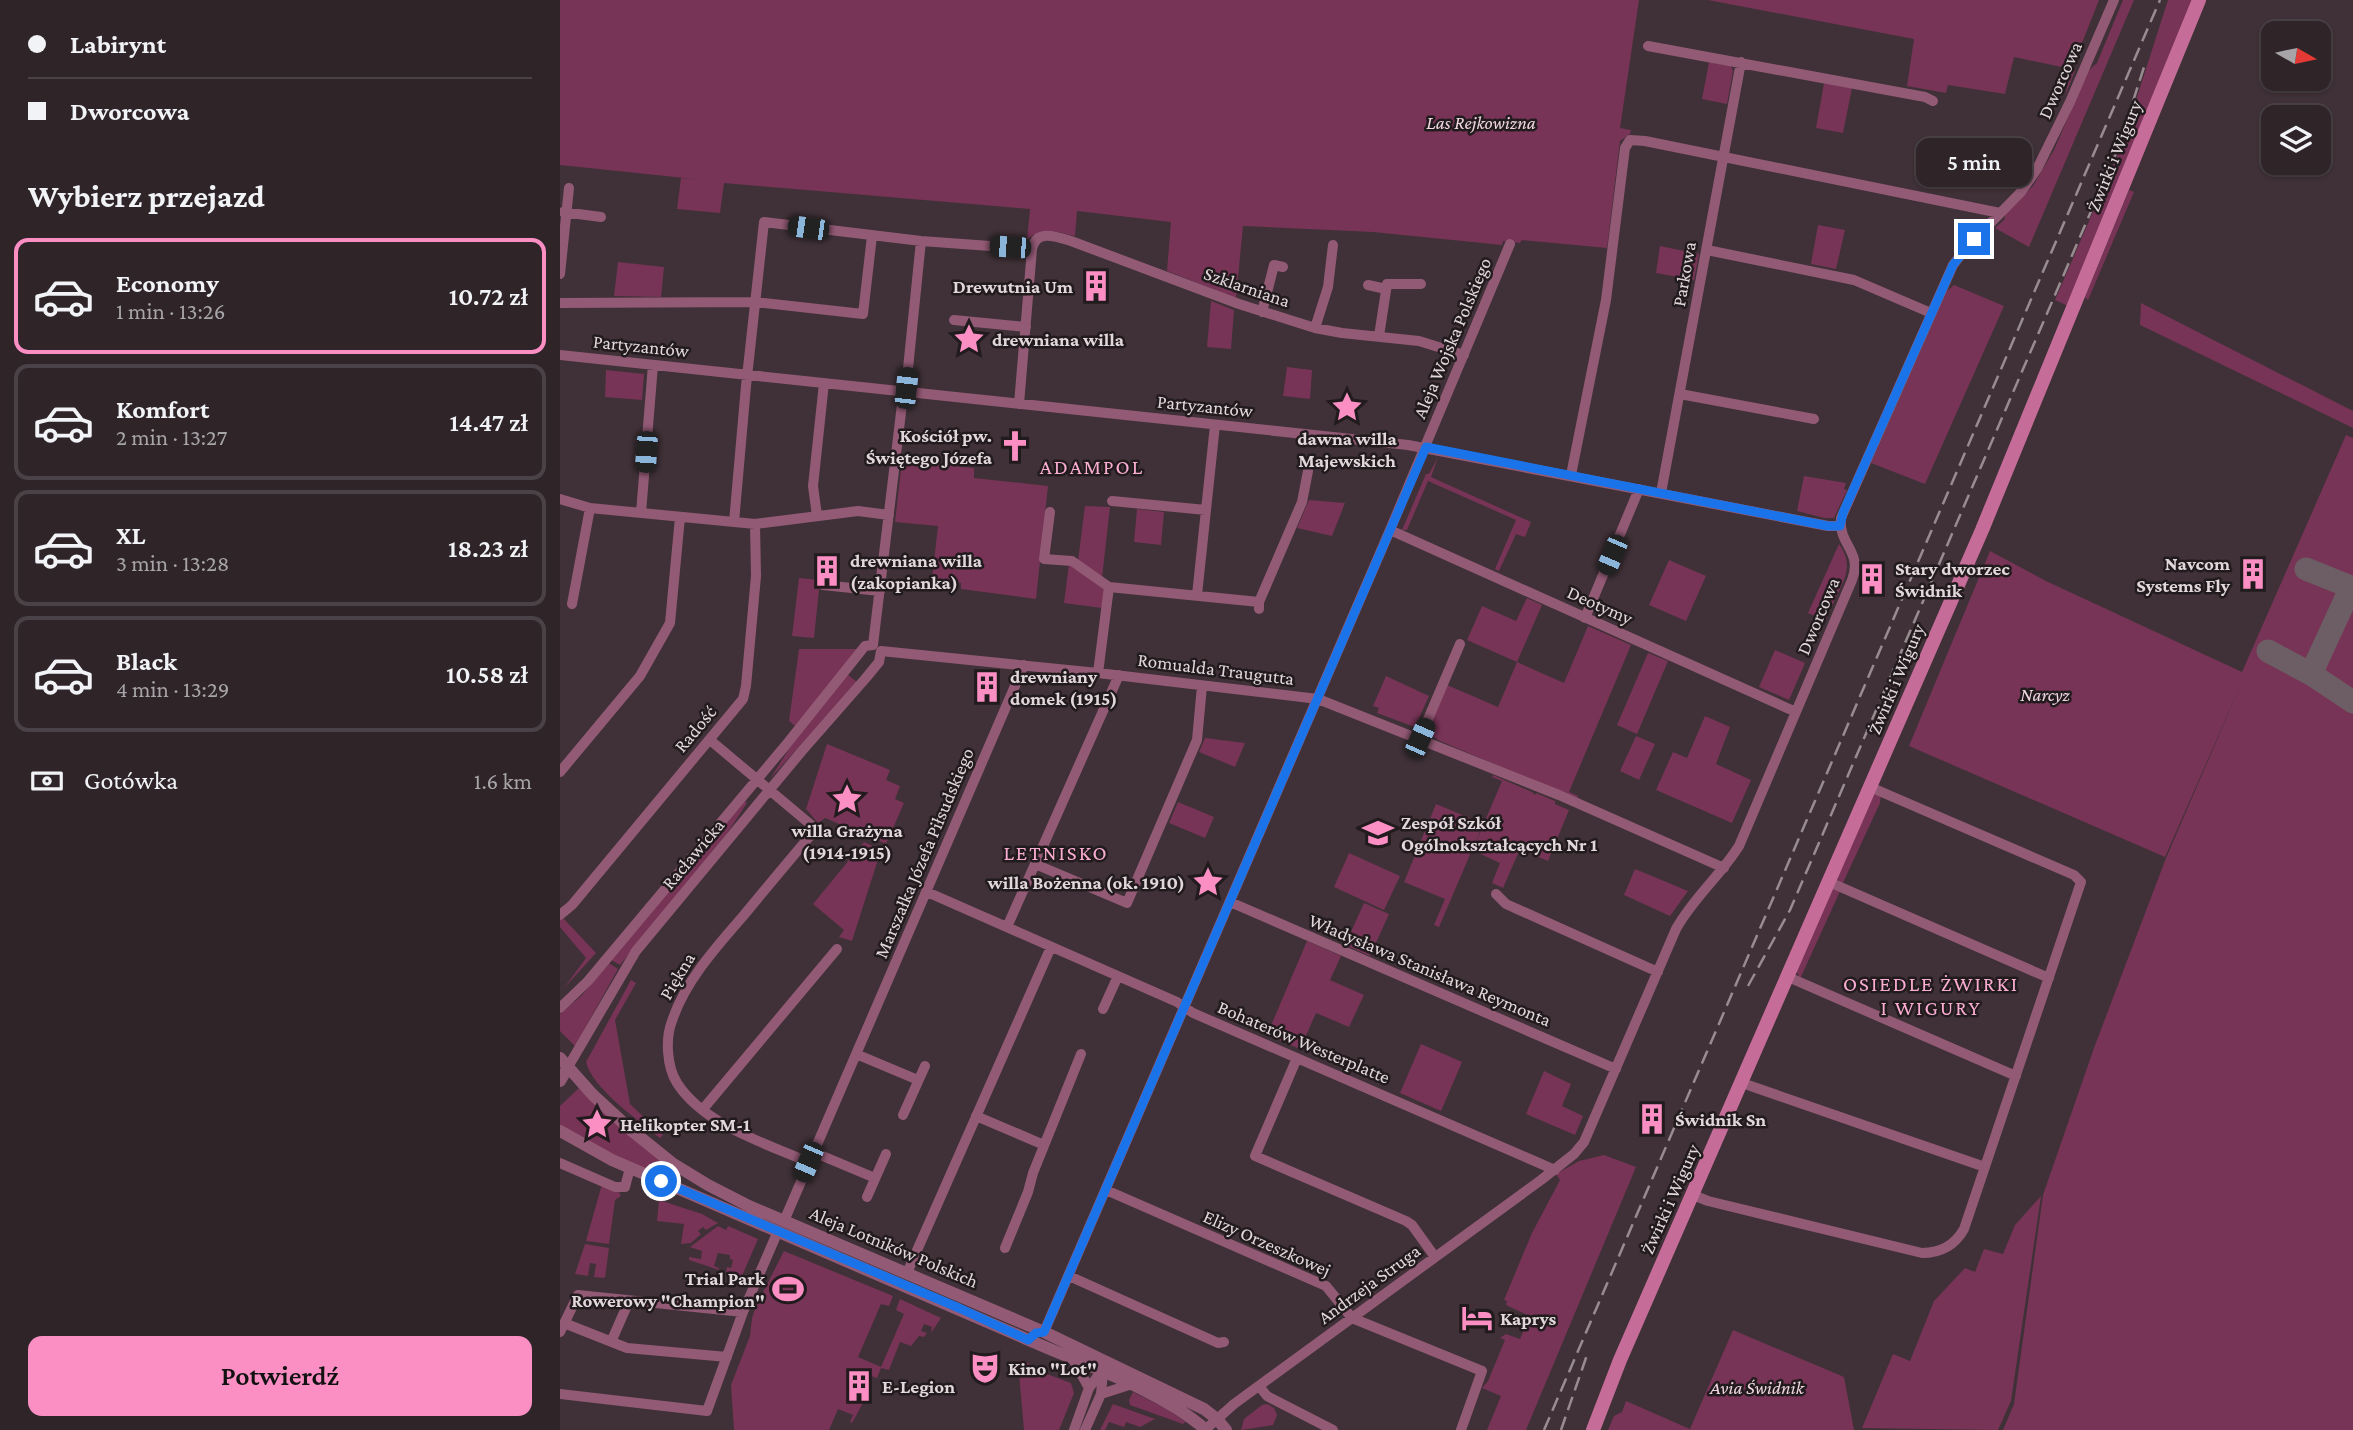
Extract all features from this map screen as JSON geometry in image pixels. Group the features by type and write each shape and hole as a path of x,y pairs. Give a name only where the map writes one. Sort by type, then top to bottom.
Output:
{"main road":[{"name":"Żwirki i Wigury","path":"1620,1360 1992,506 2199,3"},
{"path":"1582,1430 1602,1387 1620,1360"},
{"path":"1592,1430 1620,1360"}],"street":[{"name":"Dworcowa","path":"1555,1170 1584,1142 1683,918 1724,868 1745,833 1855,573 1854,555 1843,538 1840,526 1843,513 1931,313 1957,260 2021,192 2045,156 2114,0"},
{"path":"1648,46 1925,97 1933,101"},
{"name":"Parkowa","path":"1661,493 1741,62"},
{"path":"1571,475 1606,300 1625,148 1630,140 2000,213"},
{"path":"560,274 563,212 569,188"},
{"path":"563,212 601,217"},
{"path":"734,522 764,222 921,241 1032,249 1019,404"},
{"path":"560,303 755,302 863,314 872,236"},
{"name":"Szklarniana","path":"1032,249 1038,236 1062,238 1262,312 1315,328 1419,341 1464,355"},
{"path":"877,648 880,592 921,241"},
{"name":"Aleja Wojska Polskiego","path":"1044,1332 1391,530 1510,244"},
{"path":"1315,328 1328,287 1333,245"},
{"path":"1707,250 1854,280 1931,313"},
{"path":"1262,312 1273,265 1283,267"},
{"path":"1378,336 1387,284 1421,284"},
{"path":"1368,285 1386,289"},
{"path":"954,320 1026,327"},
{"name":"Partyzantów","path":"560,355 1426,447 1828,526 1840,526"},
{"path":"642,513 653,365"},
{"path":"817,516 813,486 824,383"},
{"path":"1680,394 1814,419"},
{"path":"1197,595 1215,425"},
{"path":"1050,512 1044,559 1072,561 1110,587 1197,595 1259,606 1304,499 1308,471"},
{"path":"1585,618 1639,489"},
{"path":"560,499 590,508 755,524 858,511 889,515"},
{"path":"1112,501 1206,510"},
{"path":"572,604 590,508"},
{"path":"560,772 639,676 670,623 680,517"},
{"name":"Radość","path":"560,915 572,905 710,740 744,695 756,576 755,524"},
{"name":"Deotymy","path":"1391,530 1796,712"},
{"path":"823,585 880,592"},
{"path":"1098,673 1110,587"},
{"path":"1420,738 1460,644"},
{"name":"Racławicka","path":"560,1008 587,981 865,646 877,648 879,662 633,954 564,1063"},
{"name":"Romualda Traugutta","path":"877,648 1318,699 1420,738 1724,868"},
{"path":"851,664 852,675 865,679"},
{"name":"Marszałka Józefa Piłsudskiego","path":"560,1394 707,1411 743,1312 1024,665"},
{"path":"1007,927 1119,675"},
{"path":"1035,864 1127,903 1196,740 1202,686"},
{"path":"710,740 770,790"},
{"path":"1693,1195 1913,1252 1932,1253 1946,1247 1956,1240 1964,1229 2081,882 2074,875 1870,787"},
{"name":"Piękna","path":"770,790 816,829 700,969 672,1021 668,1048 675,1080 702,1109 726,1127 811,1157"},
{"path":"1829,882 2049,978"},
{"name":"Bohaterów Westerplatte","path":"927,892 1555,1170"},
{"path":"1496,894 1506,904 1658,972"},
{"name":"Władysława Stanisława Reymonta","path":"1230,902 1616,1069"},
{"path":"907,1273 1051,947"},
{"path":"702,1109 837,950"},
{"path":"1103,1009 1118,976"},
{"path":"1788,977 2017,1076"},
{"path":"856,1054 918,1080"},
{"path":"1005,1248 1082,1054"},
{"path":"1297,1058 1255,1156 1406,1221 1412,1225 1435,1257"},
{"path":"560,1081 564,1063"},
{"name":"Aleja Lotników Polskich","path":"564,1063 612,1114 672,1163 781,1226 1028,1340 1073,1359 1105,1367 1199,1406 1217,1419 1226,1430"},
{"path":"903,1115 925,1066"},
{"path":"1742,1083 1985,1167"},
{"path":"976,1116 1044,1145"},
{"name":"Aleja Lotników Polskich","path":"560,1130 590,1149 630,1168 907,1273 1044,1332 1105,1367 1129,1385 1187,1416 1206,1430"},
{"path":"867,1197 886,1154"},
{"path":"811,1157 875,1178"},
{"path":"560,1163 615,1186 625,1187 630,1168"},
{"name":"Andrzeja Struga","path":"1206,1430 1259,1386 1555,1170"},
{"name":"Elizy Orzeszkowej","path":"1106,1190 1326,1286 1352,1318 1482,1371 1461,1430"},
{"path":"1069,1276 1218,1343 1224,1342"},
{"path":"727,1357 630,1348 562,1327 578,1294 743,1312"},
{"path":"611,1342 629,1301"},
{"path":"1028,1340 1036,1333 1044,1332"},
{"path":"1073,1359 1089,1388"},
{"path":"1074,1430 1089,1388 1105,1367"},
{"path":"1085,1430 1101,1394 1105,1367"},
{"path":"1101,1394 1129,1385"},
{"path":"1259,1386 1267,1396 1333,1430"}],"green space":[{"name":"Las Rejkowizna","path":"560,0 1639,0 1620,128 1631,130 1630,134 1620,141 1607,248 1522,240 1520,243 1503,241 1502,245 1373,232 1243,226 1236,298 1167,271 1171,222 1077,211 1075,236 1044,232 1027,240 1030,209 724,183 720,213 677,209 681,178 704,180 560,165"},
{"path":"1708,0 2099,0 2072,68 2075,71 2065,96 2071,69 2014,57 2005,94 1948,85 1946,93 1907,86 1914,39"},
{"path":"2123,0 2134,0 2029,247 1995,228 2004,220 2006,212 2033,186 2054,150 2088,71 2097,63"},
{"path":"2168,0 2192,0 2068,306 2055,300 2121,147"},
{"path":"1709,62 1731,66 1733,71 1727,104 1702,99"},
{"path":"1824,83 1852,88 1843,133 1816,128"},
{"path":"2129,190 2134,192 2088,300 2085,297"},
{"path":"1818,225 1845,230 1836,269 1811,264"},
{"path":"1660,246 1699,254 1694,280 1656,273"},
{"path":"618,262 664,267 661,297 614,296"},
{"path":"1954,285 2004,306 1925,484 1871,463 1947,291"},
{"path":"1211,301 1234,310 1231,349 1207,347"},
{"path":"2141,303 2353,411 2353,428 2140,325"},
{"path":"1287,367 1312,370 1310,399 1283,396"},
{"path":"606,370 644,374 642,400 605,397"},
{"name":"Narcyz","path":"2346,435 2353,438 2353,1430 2003,1430 2014,1404 2043,1195 2094,1048 2166,858 2242,682 2165,857 1909,746 1990,551 2046,581 2242,672"},
{"path":"1438,457 1431,477 1531,522 1525,537 1516,534 1499,571 1495,569 1516,520 1428,481 1407,530 1402,530 1426,474 1429,474"},
{"path":"902,461 974,468 974,478 1048,486 1036,599 961,589 961,583 932,579 938,526 895,522"},
{"path":"1804,476 1846,483 1844,489 1847,490 1834,518 1797,511"},
{"path":"1309,500 1345,503 1332,536 1297,528"},
{"path":"1085,506 1110,507 1102,578 1078,561"},
{"path":"1137,509 1164,512 1161,545 1134,542"},
{"path":"1839,544 1846,560 1846,575 1832,606 1824,603 1819,613 1827,617 1826,621 1808,613"},
{"path":"1669,560 1706,576 1686,621 1649,605"},
{"path":"1069,564 1105,589 1102,608 1064,603"},
{"path":"799,578 820,580 814,638 792,636"},
{"path":"1527,598 1542,605 1517,662 1467,640 1482,606 1516,621"},
{"path":"1588,626 1631,645 1569,792 1578,796 1577,799 1440,741 1428,733 1447,685 1498,707 1517,662 1564,683"},
{"path":"799,649 859,649 795,726 789,721"},
{"path":"1775,650 1805,663 1789,700 1759,687"},
{"path":"1648,653 1668,661 1637,734 1617,725"},
{"path":"847,674 857,682 834,713 770,779 813,711"},
{"path":"1386,676 1429,696 1415,727 1377,713 1379,708 1373,706"},
{"path":"1705,716 1730,727 1716,764 1751,780 1732,823 1656,790 1673,752 1687,758"},
{"path":"1636,736 1655,744 1639,780 1620,771"},
{"path":"1205,738 1245,743 1235,767 1199,752"},
{"path":"827,744 890,770 886,780 900,786 895,799 904,803 886,844 825,818 818,823 806,809"},
{"path":"1493,775 1535,795 1536,793 1555,801 1555,804 1569,810 1548,861 1520,849 1503,888 1492,883 1500,863 1472,850 1439,927 1434,925 1445,899 1404,882 1436,804 1477,821 1476,823 1482,826 1473,849 1502,781 1492,777"},
{"path":"1875,794 1881,794 1880,803 1842,885 1837,879"},
{"path":"745,801 747,803 728,832 620,965 611,960"},
{"path":"1178,802 1214,817 1205,838 1169,823"},
{"path":"864,842 881,850 852,941 839,937 844,930 813,904"},
{"path":"1349,853 1400,876 1384,910 1334,887"},
{"path":"1635,869 1688,891 1670,916 1624,895"},
{"path":"1832,889 1841,889 1800,979 1796,970"},
{"path":"1364,903 1389,914 1370,956 1345,945"},
{"path":"560,919 564,919 596,953 564,988 586,958 560,927"},
{"path":"1307,941 1341,956 1330,980 1364,995 1349,1027 1316,1013 1300,1049 1267,1035"},
{"path":"609,963 618,969 575,1046 560,1031 560,1014 581,996"},
{"path":"631,980 636,983 615,1020 630,1104 663,1135 660,1138 607,1093 590,1072 586,1062"},
{"path":"1421,1044 1462,1062 1441,1111 1400,1093"},
{"path":"1544,1071 1571,1084 1562,1106 1583,1116 1575,1135 1526,1114"},
{"path":"579,1088 668,1165 661,1176 608,1153 560,1125 560,1106"},
{"path":"1604,1155 1636,1167 1526,1430 1487,1430 1501,1396 1482,1388 1488,1381 1505,1340 1500,1338 1506,1334 1520,1339 1529,1316 1506,1305 1507,1301 1504,1300 1532,1233 1560,1180 1556,1174 1579,1161"},
{"path":"602,1184 618,1190 621,1196 615,1200 609,1244 586,1241"},
{"path":"2041,1196 2011,1401 1998,1430 1862,1428 1893,1354 1910,1361 1934,1301 1965,1268 1975,1272 1984,1249 2003,1254 2015,1225"},
{"path":"659,1200 702,1214 718,1223 706,1230 703,1227 698,1231 701,1234 691,1243 681,1244 684,1224 657,1221"},
{"path":"718,1226 726,1230 728,1226 758,1239 742,1276 726,1272 727,1267 731,1268 733,1260 730,1255 718,1253 714,1266 719,1270 689,1260 689,1257 701,1259 702,1251 690,1247"},
{"path":"585,1244 609,1248 605,1278 594,1277 596,1264 590,1263 588,1276 575,1274"},
{"path":"784,1251 893,1296 889,1306 881,1304 858,1357 881,1367 904,1314 896,1310 900,1299 941,1318 931,1333 932,1327 924,1324 921,1331 927,1333 924,1337 919,1336 911,1346 900,1342 889,1370 881,1368 877,1378 852,1370 850,1374 853,1375 847,1391 851,1393 849,1397 863,1403 852,1423 850,1422 853,1415 838,1409 829,1430 734,1430 731,1385 750,1336 756,1306"},
{"name":"Avia Świdnik","path":"1733,1330 1844,1377 1854,1430 1608,1430 1614,1416 1622,1412 1626,1401 1690,1429"},
{"path":"1023,1360 1044,1373 1071,1383 1074,1393 1059,1430 1024,1430 1018,1362"},
{"path":"1133,1392 1186,1422 1183,1424 1130,1405"},
{"path":"1113,1404 1155,1419 1140,1427 1126,1422 1124,1427 1109,1422 1105,1430 1100,1430"},
{"path":"1267,1404 1274,1408 1277,1415 1273,1425 1241,1430 1244,1419"}],"taxiway":[{"path":"2268,651 2311,674 2351,587 2306,569"},
{"path":"2311,674 2353,702"}],"railway":[{"path":"1544,1430 2160,0"},
{"path":"1748,986 1790,910 2117,151 2145,64"},
{"path":"1561,1430 1587,1355"}],"place":[{"name":"Drewutnia Um","path":"1096,286"},
{"name":"drewniana willa","path":"969,339"},
{"name":"dawna willa Majewskich","path":"1347,407"},
{"name":"Kościół pw. Świętego Józefa","path":"1015,446"},
{"name":"drewniana willa (zakopianka)","path":"827,571"},
{"name":"Navcom Systems Fly","path":"2253,574"},
{"name":"Stary dworzec Świdnik","path":"1872,579"},
{"name":"drewniany domek (1915)","path":"987,687"},
{"name":"willa Grażyna (1914-1915)","path":"847,799"},
{"name":"Zespół Szkół Ogólnokształcących Nr 1","path":"1378,833"},
{"name":"willa Bożenna (ok. 1910)","path":"1208,882"},
{"name":"Świdnik Sn","path":"1652,1119"},
{"name":"Helikopter SM-1","path":"597,1124"},
{"name":"Trial Park Rowerowy \"Champion\"","path":"788,1289"},
{"name":"Kaprys","path":"1477,1318"},
{"name":"Kino \"Lot\"","path":"985,1368"},
{"name":"E-Legion","path":"859,1386"}],"district":[{"name":"ADAMPOL","path":"1092,467"},
{"name":"LETNISKO","path":"1056,853"},
{"name":"OSIEDLE ŻWIRKI I WIGURY","path":"1931,996"}],"route":[{"path":"661,1181 1028,1340 1036,1333 1044,1332 1426,447 1828,526 1840,526 1843,513 1953,265 1974,239"}]}
